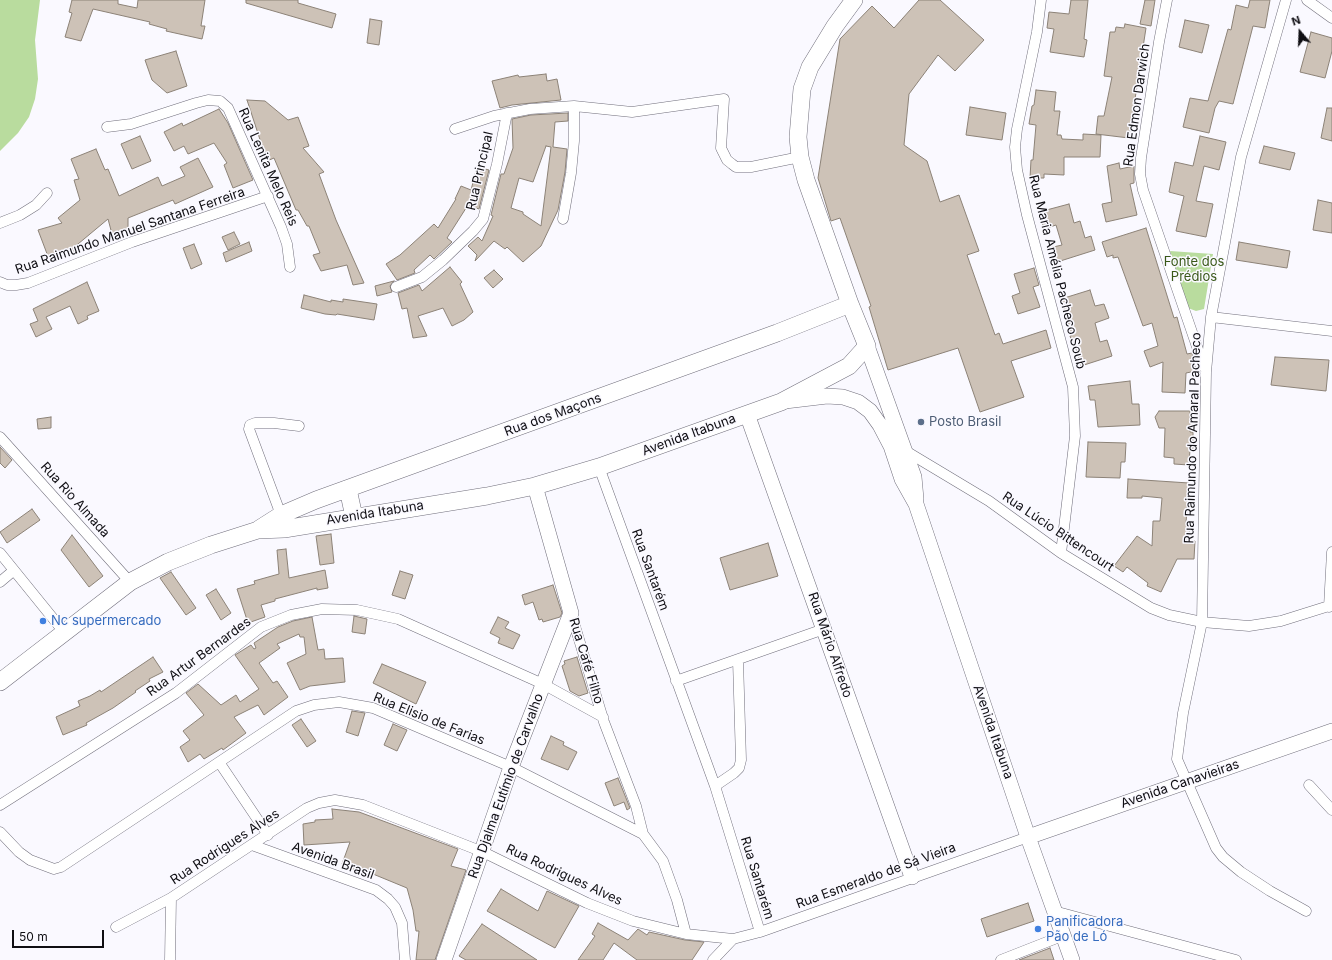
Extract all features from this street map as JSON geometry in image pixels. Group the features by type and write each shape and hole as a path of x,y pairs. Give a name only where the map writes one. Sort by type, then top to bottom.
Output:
{"main road":[{"path":"854,0 835,26 810,67 802,89 798,137 800,157 806,180 850,304 867,346"},
{"name":"Rua dos Maçons","path":"258,530 282,515 348,489 770,336 850,304"},
{"name":"Avenida Itabuna","path":"0,682 130,582 168,562 211,545 258,530 284,529 487,496 535,486 599,467 780,402 849,366 867,346"},
{"path":"348,489 354,517"}],"street":[{"name":"Rua Maria Amélia Pacheco Soub","path":"1041,0 1037,32 1016,129 1015,147 1017,170 1025,209 1073,388 1075,436 1061,553"},
{"name":"Rua Edmon Darwich","path":"1167,0 1140,174 1143,190 1206,372"},
{"name":"Rua Raimundo do Amaral Pacheco","path":"1286,0 1241,157 1211,317 1206,372 1202,622 1179,740 1178,759 1216,848 1241,872 1270,891 1306,911"},
{"path":"1307,0 1332,18"},
{"path":"455,129 507,113 530,109 574,106 632,112 724,98 721,148 727,160 732,164 736,167 751,167 800,157"},
{"name":"Rua Lenita Melo Reis","path":"107,127 131,124 202,101 220,101 228,108 268,196 287,244 290,267"},
{"path":"563,219 571,173 574,141 574,106"},
{"name":"Rua Principal","path":"396,288 422,276 443,260 483,219 497,164 507,113"},
{"path":"0,223 20,215 36,205 47,193"},
{"name":"Rua Raimundo Manuel Santana Ferreira","path":"0,282 12,285 28,283 132,242 268,196"},
{"path":"1211,317 1332,331"},
{"name":"Avenida Itabuna","path":"867,346 914,477 916,504"},
{"name":"Avenida Itabuna","path":"780,402 827,396 843,397 858,402 870,411 880,424 891,446 902,479 916,504 1028,837 1062,936 1072,960"},
{"name":"Rua Mário Alfredo","path":"747,414 912,877"},
{"path":"282,515 249,429 250,425 255,424 274,423 299,426"},
{"name":"Rua Rio Almada","path":"0,437 130,582"},
{"name":"Rua Lúcio Bittencourt","path":"904,450 989,501 1061,553 1151,608 1169,615 1202,622 1248,626 1281,621 1330,606"},
{"name":"Rua Santarém","path":"599,467 715,786 760,932"},
{"name":"Rua Café Filho","path":"535,486 571,613 603,717 636,806 643,834"},
{"path":"1330,606 1332,552"},
{"path":"0,554 64,632"},
{"path":"0,582 13,571"},
{"name":"Rua Artur Bernardes","path":"0,805 176,693 261,628 291,615 322,609 357,610 398,619 543,684 603,717"},
{"name":"Rua Djalma Eutímio de Carvalho","path":"444,960 483,852 511,767 571,613"},
{"path":"676,681 824,629"},
{"path":"715,786 739,768 741,760 738,660"},
{"name":"Rua Elisio de Farias","path":"0,832 19,852 30,860 54,869 68,864 296,711 314,705 339,702 373,708 511,767 643,834"},
{"name":"Avenida Canavieiras","path":"1028,837 1332,731"},
{"path":"219,762 268,835"},
{"path":"1309,785 1332,810"},
{"name":"Rua Rodrigues Alves","path":"116,926 171,898 307,808 319,803 335,800 363,804 483,852 587,903 633,921 686,934 733,939"},
{"path":"643,834 663,861 675,893 686,934"},
{"name":"Rua Esmeraldo de Sá Vieira","path":"733,939 760,932 1028,837"},
{"name":"Avenida Brasil","path":"252,845 376,890 388,899 395,907 402,923 405,960"},
{"path":"170,960 171,898"},
{"path":"1054,911 1236,960"},
{"path":"1000,960 1062,936"},
{"path":"713,960 733,939"}],"green space":[{"path":"0,0 40,0 35,40 38,79 35,99 29,117 18,133 0,151"},
{"name":"Fonte dos Prédios","path":"1170,251 1213,254 1204,309 1196,311 1188,308"}],"building":[{"path":"72,0 118,0 118,4 137,8 138,0 205,0 201,26 205,26 202,39 166,31 167,29 149,24 150,22 93,9 81,41 65,37 72,13 69,12"},
{"path":"246,0 298,0 298,3 336,14 332,28 246,3"},
{"path":"919,0 940,0 984,40 955,71 938,55 909,94 904,145 927,161 940,202 959,195 979,251 967,255 995,335 999,333 1003,344 1046,330 1051,348 1011,361 1024,397 980,412 958,348 888,370 869,307 871,306 840,218 831,221 818,178 840,39 872,6 894,28"},
{"path":"1071,0 1088,0 1084,39 1087,40 1084,57 1050,52 1054,29 1047,28 1049,12 1069,14"},
{"path":"1145,0 1155,0 1151,26 1140,24"},
{"path":"1250,0 1270,0 1265,28 1253,26 1233,104 1219,101 1215,108 1209,133 1183,127 1190,98 1208,101 1228,29 1231,30 1236,5 1248,8"},
{"path":"370,19 382,21 379,45 367,43"},
{"path":"1185,20 1209,25 1202,53 1179,47"},
{"path":"1125,24 1146,28 1129,138 1096,134 1098,116 1104,116 1112,77 1104,76 1110,32 1115,32 1116,27 1124,28"},
{"path":"1311,32 1332,38 1332,51 1325,78 1300,72"},
{"path":"176,51 187,86 167,93 152,80 145,60"},
{"path":"546,74 547,81 557,79 561,100 512,105 500,108 492,81 518,75 519,77"},
{"path":"1036,90 1056,92 1054,111 1060,111 1057,135 1061,135 1062,139 1083,140 1083,134 1101,135 1100,157 1064,157 1064,175 1044,174 1044,178 1030,178 1036,125 1029,124"},
{"path":"247,100 265,101 288,120 298,117 309,146 303,148 324,172 319,174 336,220 364,283 353,285 347,265 321,271 313,255 320,253 309,226 307,226 298,210 296,210 274,158 267,161"},
{"path":"970,107 1006,113 1002,140 966,135"},
{"path":"1327,108 1332,108 1332,141 1321,138"},
{"path":"219,109 228,123 253,180 233,188 224,165 227,163 214,143 188,154 184,146 174,151 164,132 182,123 183,126"},
{"path":"568,113 568,121 555,122 553,147 567,149 565,172 558,210 541,246 523,262 507,247 505,249 494,241 475,261 477,255 468,246 478,237 482,241 493,216 491,215 501,174 504,174 513,148 512,119 531,115","holes":["546,146 551,147 541,226 523,214 523,212 511,208 519,178 533,182"]},
{"path":"140,136 151,161 132,169 121,144"},
{"path":"1200,136 1226,142 1219,170 1204,166 1196,201 1213,204 1206,237 1176,231 1184,196 1169,192 1175,162 1193,166"},
{"path":"1264,146 1295,153 1290,170 1259,163"},
{"path":"96,149 105,170 108,169 119,196 158,177 162,186 185,176 180,167 198,158 213,187 175,204 173,200 128,218 128,230 112,234 108,219 72,249 74,251 49,259 38,230 62,223 58,218 80,200 74,180 79,179 71,159"},
{"path":"1119,163 1120,169 1134,166 1134,183 1130,184 1137,215 1106,222 1102,204 1112,202 1107,166"},
{"path":"477,167 489,170 479,209 468,205 447,238 452,242 434,259 430,255 414,270 415,273 397,280 386,264 400,255 434,224 438,228 456,199 461,186 471,190"},
{"path":"1318,200 1332,203 1332,233 1313,230"},
{"path":"1069,204 1074,223 1080,221 1085,238 1091,236 1095,250 1054,263 1049,248 1062,245 1056,225 1044,229 1039,212"},
{"path":"1146,228 1174,318 1177,317 1187,354 1192,353 1196,371 1186,373 1185,393 1162,392 1163,362 1150,367 1144,351 1158,346 1152,323 1143,326 1118,257 1113,258 1113,255 1107,257 1102,242"},
{"path":"234,232 240,244 228,250 222,237"},
{"path":"249,242 252,251 226,262 223,253"},
{"path":"1239,242 1290,251 1287,268 1236,260"},
{"path":"194,244 202,264 191,269 183,248"},
{"path":"450,267 462,282 460,284 473,312 464,320 452,326 443,308 418,316 427,336 413,338 407,308 402,309 398,293 419,285 422,291"},
{"path":"1034,268 1039,285 1033,287 1040,307 1018,314 1012,296 1020,293 1014,274"},
{"path":"494,270 503,279 493,288 484,278"},
{"path":"394,281 390,286 392,292 377,296 375,286"},
{"path":"87,282 99,311 87,316 88,319 78,324 70,306 46,317 52,329 36,337 30,324 38,321 33,309"},
{"path":"1090,290 1095,306 1104,304 1109,318 1095,323 1100,342 1107,340 1112,356 1081,366 1070,336 1072,335 1061,299"},
{"path":"304,295 331,302 331,300 343,302 343,299 377,304 374,320 337,314 325,314 301,308"},
{"path":"1275,357 1329,360 1326,391 1271,385"},
{"path":"1130,381 1132,404 1139,404 1140,425 1098,427 1095,400 1090,400 1088,386"},
{"path":"1159,411 1190,411 1190,432 1193,432 1193,449 1190,449 1189,465 1174,464 1174,458 1164,457 1165,428 1159,428 1155,417"},
{"path":"51,417 51,428 38,429 37,419"},
{"path":"1088,442 1126,443 1125,462 1121,462 1120,478 1086,477"},
{"path":"0,447 12,460 5,468 0,463"},
{"path":"1128,479 1189,483 1186,523 1190,523 1189,541 1195,541 1194,559 1177,559 1161,592 1147,586 1148,583 1127,567 1123,572 1114,566 1137,536 1152,546 1153,521 1160,521 1162,498 1142,496 1142,498 1127,498"},
{"path":"32,509 40,520 7,543 0,532"},
{"path":"331,534 334,563 320,565 316,536"},
{"path":"72,535 103,576 89,587 61,550"},
{"path":"768,543 778,576 730,590 720,558"},
{"path":"286,549 289,578 325,570 328,588 317,590 317,588 275,599 275,601 261,605 265,617 248,623 237,589 255,584 254,581 279,574 277,550"},
{"path":"400,571 413,575 405,599 392,595"},
{"path":"171,572 196,608 186,615 160,578"},
{"path":"553,585 562,613 560,617 543,622 542,619 539,620 533,602 525,605 522,595"},
{"path":"216,589 231,613 221,620 206,595"},
{"path":"354,616 367,619 365,634 352,632"},
{"path":"312,617 318,650 324,649 325,659 343,658 345,682 310,686 300,690 287,663 306,654 304,637 300,637 299,634 277,644 280,648 259,663 273,683 277,681 288,697 264,715 258,705 234,717 246,733 223,750 222,748 204,759 200,754 188,762 180,747 190,740 183,731 204,715 186,693 198,684 221,705 236,695 240,702 259,689 235,655 251,645 254,649 256,648 254,643 278,627 293,621"},
{"path":"498,617 509,622 505,628 520,635 513,649 498,643 500,638 490,633"},
{"path":"153,657 163,672 149,679 150,681 135,691 136,692 113,708 86,723 87,725 63,735 56,717 80,706 78,701 100,690 101,692"},
{"path":"577,657 588,693 579,696 570,691 562,666 565,664 564,661"},
{"path":"382,664 426,682 416,704 373,683"},
{"path":"352,711 365,713 358,736 346,732"},
{"path":"301,719 316,741 307,747 292,725"},
{"path":"393,724 407,730 397,751 384,745"},
{"path":"551,736 564,742 563,745 577,752 568,770 541,759"},
{"path":"618,778 630,808 627,810 624,802 614,806 605,783"},
{"path":"332,809 359,812 458,849 451,866 466,870 435,960 416,960 419,931 416,931 413,910 407,888 356,867 355,870 342,864 350,842 304,845 303,824 315,822 315,820 333,819"},
{"path":"501,889 538,911 547,891 579,906 555,948 487,911"},
{"path":"1028,903 1034,921 987,937 981,919"},
{"path":"598,923 628,940 638,929 647,935 649,932 685,940 704,942 692,960 637,960 614,943 603,960 578,960 595,936 592,934"},
{"path":"482,924 537,960 466,960 459,956"},
{"path":"1050,948 1054,960 1019,960"}],"place":[{"name":"Posto Brasil","path":"921,422"},
{"name":"Nc supermercado","path":"43,621"},
{"name":"Panificadora Pão de Ló","path":"1038,929"}]}
